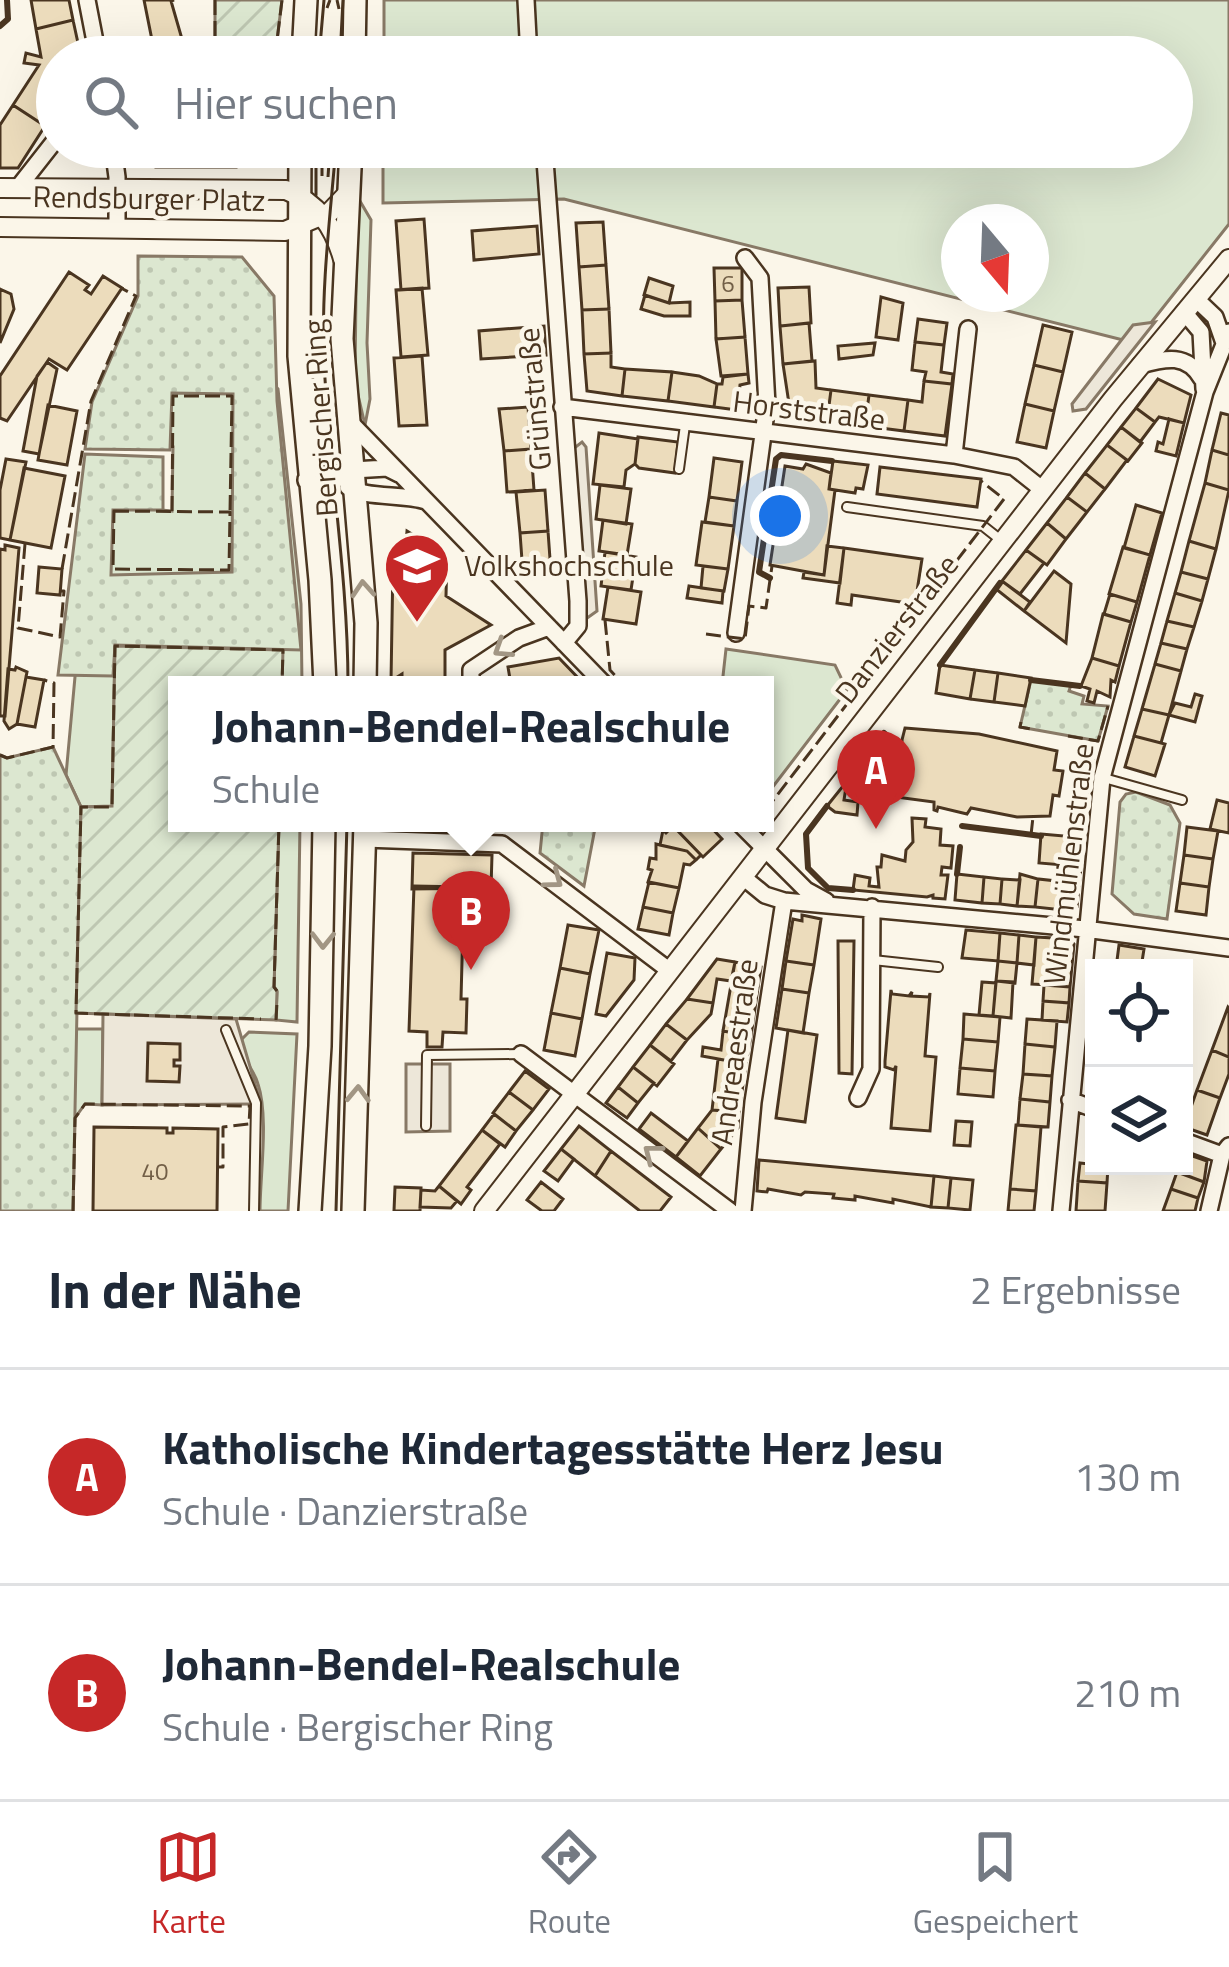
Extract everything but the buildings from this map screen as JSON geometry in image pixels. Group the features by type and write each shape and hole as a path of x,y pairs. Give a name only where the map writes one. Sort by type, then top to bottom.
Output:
{"main road":[{"path":"304,36 307,0"},
{"path":"355,36 356,0"},
{"name":"Bergischer Ring","path":"300,168 298,356 325,676"},
{"name":"Bergischer Ring","path":"351,168 343,260 342,339 349,421 344,473 356,493 365,676"},
{"path":"309,480 344,473"},
{"path":"310,1211 324,832"},
{"path":"353,1211 365,832"},
{"path":"315,1156 321,1174 320,1211"}],"street":[{"path":"87,0 94,36"},
{"path":"526,0 529,36"},
{"path":"9,189 36,160"},
{"path":"116,168 117,229"},
{"name":"Grünstraße","path":"545,168 578,601 578,626 564,643"},
{"name":"Rendsburger Platz","path":"9,189 286,190 299,196"},
{"path":"298,229 323,217 350,191"},
{"path":"299,196 336,234 343,260"},
{"name":"Rendsburger Platz","path":"0,227 298,229"},
{"path":"736,633 767,404 760,278 745,258"},
{"name":"Danzierstraße","path":"484,1211 1042,490 1229,259"},
{"name":"Windmühlenstraße","path":"1061,1211 1102,778 1204,385 1228,342 1215,317 1190,306"},
{"name":"Windmühlenstraße","path":"1190,306 1201,332 1204,385"},
{"path":"953,455 968,329"},
{"path":"1140,365 1167,358 1182,360 1195,366 1204,385"},
{"name":"Horststraße","path":"562,407 953,455 1014,467 1042,490"},
{"path":"349,421 596,676"},
{"path":"344,473 387,468 407,477"},
{"path":"356,493 407,495 426,501"},
{"path":"471,676 471,670 519,638 549,627"},
{"path":"375,832 514,849 670,971"},
{"path":"468,832 468,841"},
{"path":"748,832 806,890 829,902"},
{"path":"743,877 765,895 784,901 1085,929 1229,948"},
{"name":"Andreaestraße","path":"743,1211 753,1102 784,901"},
{"path":"858,1098 871,1069 872,907"},
{"path":"521,1054 730,1211"},
{"path":"1070,1100 1085,1106"},
{"path":"1193,1143 1226,1150 1209,1211"}],"lane":[{"path":"679,469 685,423"},
{"path":"847,507 982,526 1003,542"},
{"path":"1102,778 1182,800"},
{"path":"872,960 938,967"},
{"path":"226,1030 256,1103 254,1211"},
{"path":"426,1126 427,1054 521,1054"}],"green space":[{"path":"215,0 282,0 278,36 215,36"},
{"path":"384,0 1229,0 1229,224 1135,343 1012,312 1049,312 1049,204 941,204 941,294 564,199 383,203 383,168 1193,168 1193,36 384,36"},
{"path":"357,196 371,220 370,399 365,425 355,382"},
{"path":"138,256 242,257 274,296 277,401 301,650 115,645 113,676 58,675 85,454 163,457 163,510 113,510 111,575 232,572 233,394 172,393 170,450 85,449 92,402 138,296"},
{"path":"122,374 272,383 278,389 301,604 302,676 282,676 282,650 115,647 112,807 81,807 66,775 77,655 108,459 161,459 161,510 172,511 173,447 110,446"},
{"path":"115,646 283,650 282,676 168,676 168,832 279,832 276,1020 76,1013 81,807 112,806"},
{"path":"726,649 835,665 847,690 774,785 774,676 723,676"},
{"path":"1031,680 1071,685 1069,691 1084,696 1082,704 1108,706 1098,741 1020,727"},
{"path":"53,747 81,807 73,1211 0,1211 0,755 7,758"},
{"path":"1136,792 1170,805 1180,823 1167,919 1134,914 1112,894 1120,802 1126,794"},
{"path":"279,832 300,832 297,1022 276,1020"},
{"path":"542,832 594,832 584,886 540,853"},
{"path":"61,1029 103,1029 102,1105 85,1104 75,1118 73,1211 59,1211"},
{"path":"249,1032 297,1034 288,1211 260,1211 263,1113 258,1084 241,1047"}],"shaded area":[{"path":"1155,322 1086,409 1073,411 1072,404 1133,325"},
{"path":"582,442 597,611 583,621 573,449"},
{"path":"103,1014 236,1019 261,1104 102,1105"},
{"path":"406,1064 450,1064 450,1131 406,1132"}],"tram line":[{"path":"321,36 324,0"},
{"path":"341,36 343,0"},
{"path":"316,168 316,195"},
{"path":"334,168 324,361 348,676"},
{"path":"336,1211 347,832"}],"fence":[{"path":"215,0 215,36"},
{"path":"278,36 282,0"},
{"path":"327,8 330,0"},
{"path":"337,0 339,9"},
{"path":"322,168 322,176"},
{"path":"328,177 329,168"},
{"path":"62,569 91,401 136,296 121,288"},
{"path":"172,511 173,396 232,396 230,512"},
{"path":"774,799 1004,499 981,481"},
{"path":"114,511 230,512 229,570 113,569 114,511"},
{"path":"25,544 18,628 60,637 61,591"},
{"path":"706,634 745,639 749,606 766,608 772,566"},
{"path":"605,620 610,670 616,676"},
{"path":"130,1015 76,1013 81,807 112,807 115,646 283,650 282,676"},
{"path":"0,755 7,758 53,747 54,683 44,680"},
{"path":"1068,736 1098,741 1108,706"},
{"path":"1021,722 1020,727 1031,729"},
{"path":"846,788 884,733 903,742"},
{"path":"1084,826 1095,751"},
{"path":"1031,835 1033,817"},
{"path":"277,991 279,832"},
{"path":"276,1020 277,1003"},
{"path":"134,1015 261,1019"},
{"path":"73,1211 75,1118 85,1104 250,1106 249,1124 223,1127 223,1167 218,1167"}],"wall":[{"path":"0,26 8,19 7,0"},
{"path":"770,578 759,572 776,459 781,455 832,461"},
{"path":"940,665 1000,583"},
{"path":"1031,680 1080,686"},
{"path":"847,781 884,733 894,741"},
{"path":"827,806 806,834 808,868 828,888 853,890"},
{"path":"962,826 1041,836"},
{"path":"957,874 960,847"}],"place":[{"name":"Volkshochschule","path":"417,625"},
{"name":"Katholische Kindertagesstätte Herz Jesu","path":"876,829"},
{"name":"Johann-Bendel-Realschule","path":"471,970"}]}
